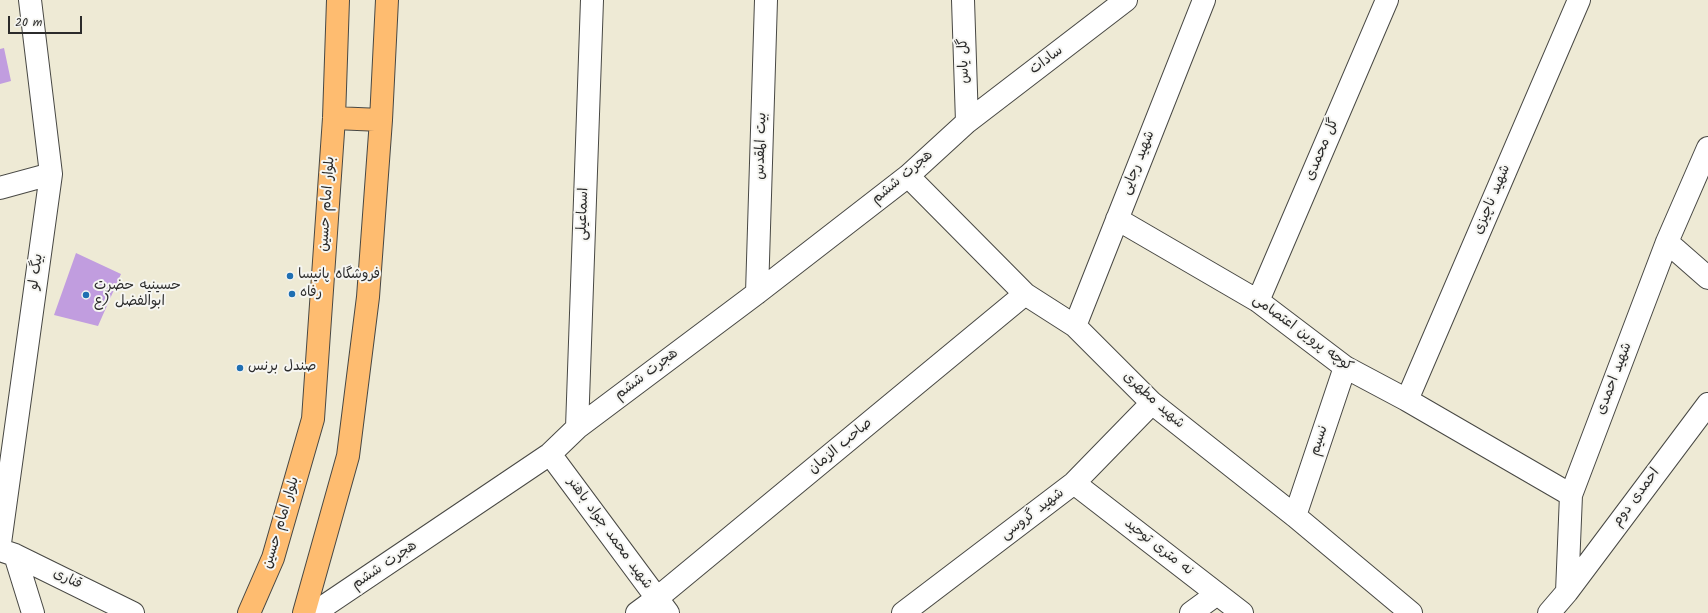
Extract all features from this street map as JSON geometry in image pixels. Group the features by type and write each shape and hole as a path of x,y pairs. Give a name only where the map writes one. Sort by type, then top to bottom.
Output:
{"main road":[{"name":"بلوار امام حسین","path":"249,613 273,558 313,419 334,118 338,0"},
{"path":"304,613 348,456 368,297 381,120 387,0"},
{"path":"334,118 381,120"}],"street":[{"name":"بیگ لو","path":"5,549 51,174 30,0"},
{"name":"اسماعیلی","path":"577,428 592,0"},
{"name":"بیت المقدس","path":"757,293 766,0"},
{"name":"گل یاس","path":"963,0 967,122"},
{"name":"سادات","path":"967,122 1126,0"},
{"name":"شهید رجایی","path":"1075,326 1204,0"},
{"name":"گل محمدی","path":"1258,301 1388,0"},
{"name":"شهید ناچیزی","path":"1407,400 1580,0"},
{"name":"هجرت ششم","path":"314,613 550,454 577,428 757,293 908,176 967,122"},
{"name":"شهید احمدی","path":"1567,592 1571,495 1667,242 1708,148"},
{"path":"0,188 51,174"},
{"name":"شهید مطهری","path":"908,176 1025,294 1075,326 1152,403 1296,516 1411,613"},
{"name":"کوچه پروین اعتصامی","path":"1117,219 1258,301 1345,367 1407,400 1571,495"},
{"path":"1667,242 1708,278"},
{"name":"صاحب الزمان","path":"637,613 662,606 1025,294"},
{"name":"نسیم","path":"1296,516 1345,367"},
{"name":"شهید گروسی","path":"903,613 1074,483 1152,403"},
{"name":"احمدی دوم","path":"1567,592 1708,404"},
{"name":"شهید محمد جواد باهنر","path":"550,454 662,606"},
{"name":"نه متری توحید","path":"1074,483 1242,613"},
{"path":"5,549 33,613"},
{"name":"قناری","path":"5,549 133,613"},
{"path":"1549,613 1567,592"},
{"path":"1191,613 1217,594"}],"building":[{"path":"4,48 11,81 0,84 0,49"},
{"name":"حسینیه حضرت ابوالفضل (ع","path":"76,253 121,274 98,326 54,315"}],"place":[{"name":"فروشگاه پانیسا","path":"290,276"},
{"name":"رفاه","path":"292,294"},
{"name":"حسینیه حضرت ابوالفضل (ع","path":"86,295"},
{"name":"صندل برنس","path":"240,368"}]}
